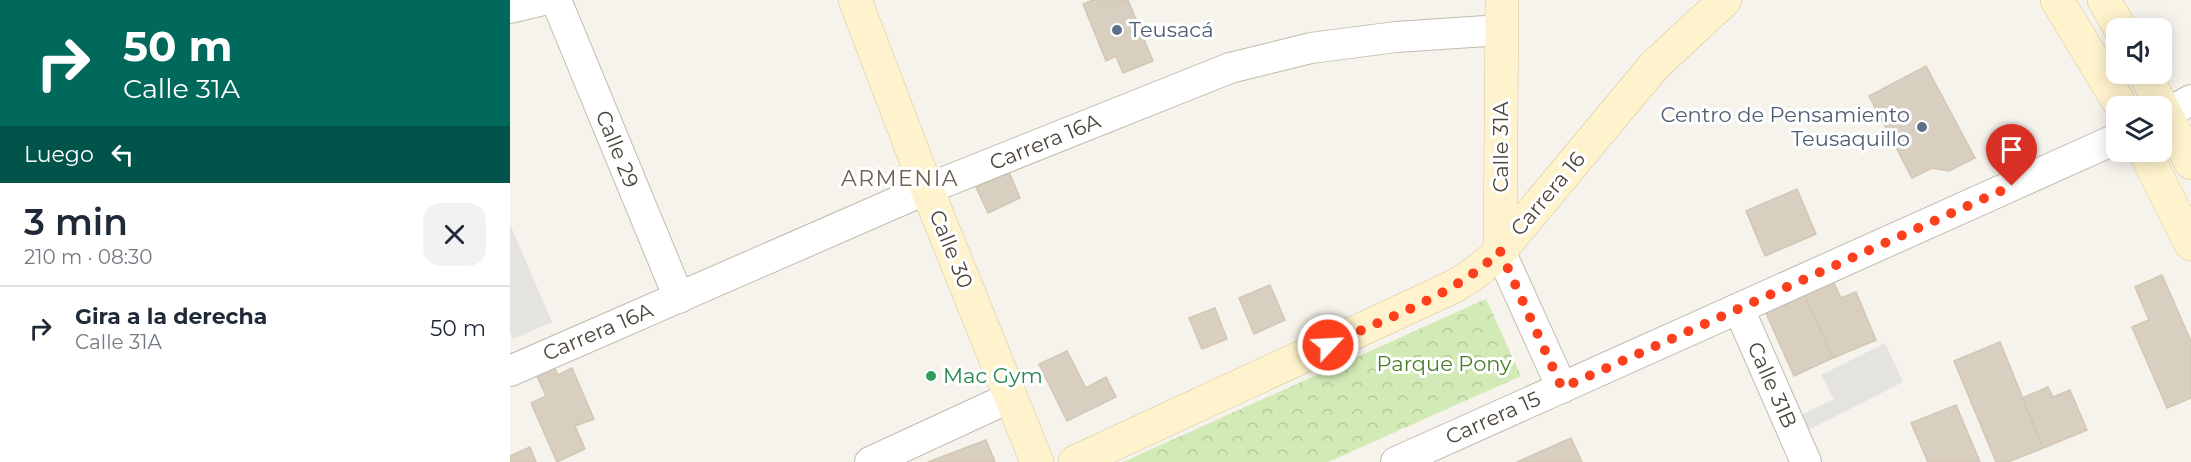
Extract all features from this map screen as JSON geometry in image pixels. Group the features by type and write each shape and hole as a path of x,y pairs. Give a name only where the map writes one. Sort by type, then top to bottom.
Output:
{"street":[{"path":"510,8 544,0"},
{"name":"Calle 29","path":"556,0 679,297"},
{"name":"Calle 30","path":"855,0 927,189 1038,462"},
{"name":"Carrera 16","path":"1075,462 1455,286 1484,267 1500,251 1654,66 1725,0"},
{"path":"2057,0 2115,96"},
{"path":"2104,0 2114,18"},
{"name":"Carrera 16A","path":"510,370 927,189 1230,68 1311,48 1396,38 1502,15"},
{"name":"Calle 31A","path":"1502,15 1500,251 1562,388"},
{"path":"2155,84 2179,107 2191,163"},
{"name":"Carrera 15","path":"1396,462 2106,144"},
{"path":"2150,162 2191,244"},
{"name":"Calle 31B","path":"1739,309 1806,462"},
{"path":"870,462 1011,397"}],"green space":[{"name":"Parque Pony","path":"1486,299 1521,376 1328,462 1123,462"}],"shaded area":[{"path":"510,224 552,322 513,339 510,331"},
{"path":"1885,343 1903,382 1806,431 1799,416 1834,399 1821,375"}],"building":[{"name":"Teusacá","path":"1093,0 1128,0 1153,61 1123,73 1116,56 1106,61 1083,4"},
{"name":"Centro de Pensamiento Teusaquillo","path":"1926,66 1975,158 1949,171 1932,168 1912,178 1869,96"},
{"path":"1009,172 1020,198 988,213 976,187"},
{"path":"1797,189 1816,234 1765,256 1746,211"},
{"path":"2162,275 2191,341 2191,398 2167,408 2132,327 2149,320 2135,287"},
{"path":"1833,281 1841,298 1856,292 1876,340 1833,358 1804,294"},
{"path":"1270,285 1285,320 1254,334 1239,298"},
{"path":"1804,294 1833,358 1794,376 1765,311"},
{"path":"1215,308 1227,339 1202,349 1189,318"},
{"path":"2000,342 2043,448 2008,462 1996,462 1954,361"},
{"path":"1067,351 1086,388 1106,377 1116,397 1067,421 1039,364"},
{"path":"553,364 558,375 572,368 594,419 575,426 585,449 557,462 531,403 546,396 535,372"},
{"path":"2048,387 2053,397 2070,390 2087,430 2043,448 2022,398"},
{"path":"1956,405 1980,462 1928,462 1911,423"},
{"path":"1571,438 1582,462 1517,462"},
{"path":"986,440 995,462 928,462"},
{"path":"530,447 536,462 510,462 510,456"}],"place":[{"name":"Teusacá","path":"1117,30"},
{"name":"Centro de Pensamiento Teusaquillo","path":"1922,127"},
{"name":"Mac Gym","path":"931,376"}],"district":[{"name":"ARMENIA","path":"900,178"}],"route":[{"path":"1328,345 1455,286 1484,267 1500,251 1562,388 2012,186"}]}
